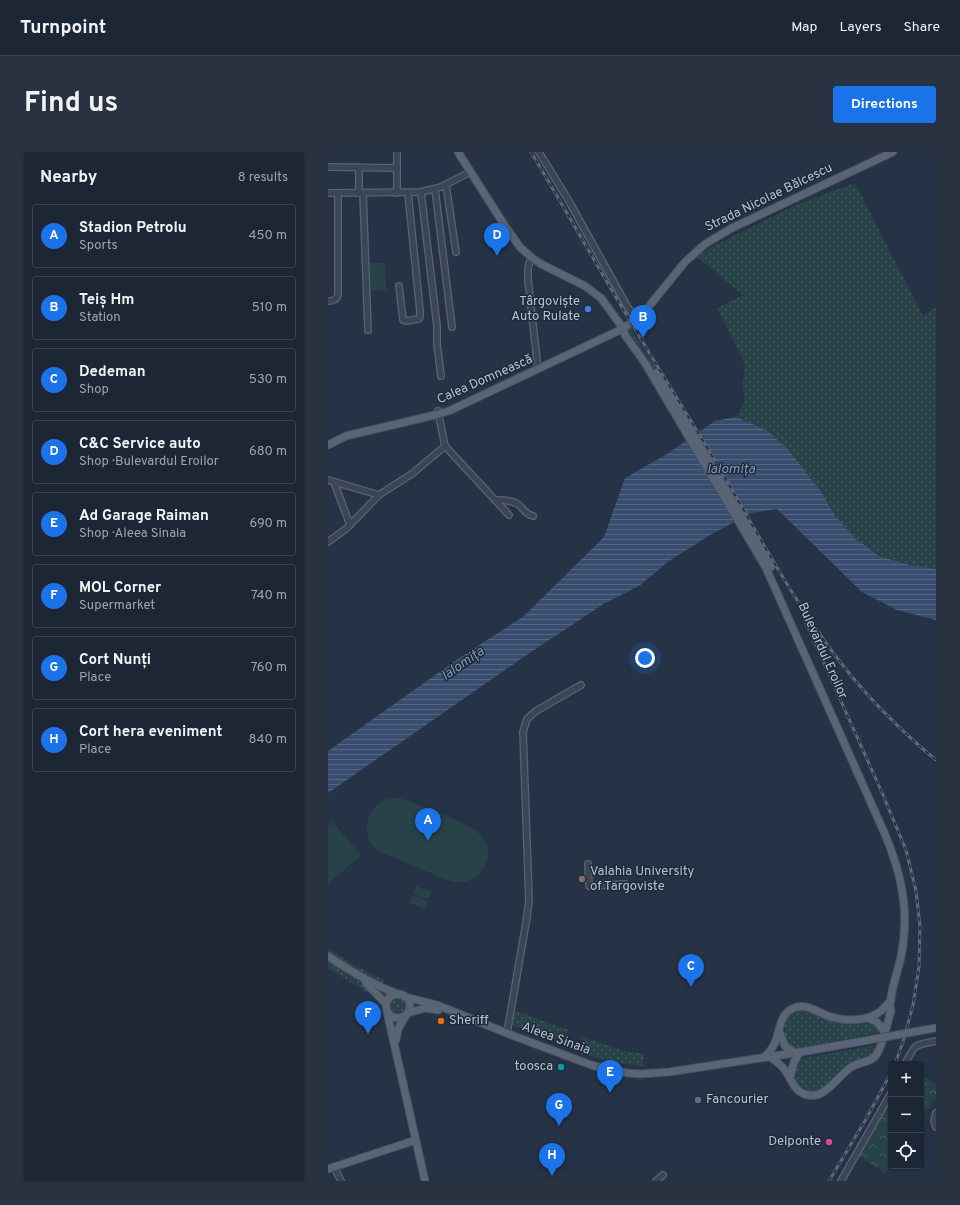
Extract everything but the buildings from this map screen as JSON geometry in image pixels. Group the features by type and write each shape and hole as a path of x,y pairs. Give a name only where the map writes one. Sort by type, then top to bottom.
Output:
{"main road":[{"name":"Bulevardul Eroilor","path":"458,152 520,247 541,264 594,292 604,302 634,341 755,544 775,585 882,826 899,871 905,907 904,936 891,1000 890,1016"},
{"name":"Strada Nicolae Bălcescu","path":"623,328 637,320 646,311 685,262 705,244 738,225 894,152"},
{"name":"Calea Domnească","path":"329,441 438,412 469,402 608,332 623,328"},
{"name":"Calea Domnească","path":"538,367 623,328"},
{"name":"Bulevardul Eroilor","path":"755,544 770,565 789,605 894,843 906,887 908,906 908,936 904,962 890,1016 879,1050 875,1056 852,1067 819,1094 803,1094 796,1088 790,1078"},
{"path":"328,956 373,989 386,1004 424,1181"},
{"name":"Aleea Sinaia","path":"351,972 402,996 423,1000 594,1066 631,1074 669,1072 800,1052"},
{"path":"386,1004 393,996 402,996 407,999 410,1006 398,1029 396,1047"},
{"path":"870,1018 884,1008 891,1000"},
{"path":"764,1057 774,1044 781,1022 786,1014 796,1007 808,1007 829,1016 842,1019 890,1016"},
{"name":"Aleea Sinaia","path":"387,1012 392,1017 396,1018 402,1017 416,1010 430,1008 575,1062 601,1071 622,1076 642,1077 670,1075 773,1059 794,1055 800,1052"},
{"path":"878,1013 890,1016"},
{"path":"870,1018 877,1022 885,1032"},
{"path":"779,1031 785,1046 800,1052 936,1028"},
{"path":"790,1078 794,1062 800,1052"},
{"path":"773,1059 784,1069 790,1078"},
{"path":"331,1168 416,1140"}],"street":[{"path":"397,152 397,193"},
{"path":"540,152 627,306 637,320"},
{"path":"328,167 397,168"},
{"path":"359,167 368,330"},
{"path":"328,193 421,192 446,185 470,172"},
{"path":"446,185 456,252"},
{"path":"435,189 452,327"},
{"path":"421,192 437,326 437,344 441,376"},
{"path":"328,301 336,299 338,295 338,193"},
{"path":"399,286 402,320 406,321 419,319 420,311 408,193"},
{"path":"531,257 528,268 528,280 538,367"},
{"path":"438,412 445,446 509,515"},
{"path":"328,542 350,525 379,495 413,472 445,446"},
{"path":"328,480 379,495"},
{"path":"334,482 350,525"},
{"path":"495,500 509,501 518,504 529,515 533,516"},
{"path":"507,1033 528,917 529,900 523,732 527,719 536,711 581,685"},
{"path":"588,864 589,886 625,884"},
{"path":"907,1061 915,1046 936,1041"},
{"path":"841,1181 889,1097"},
{"path":"936,1113 934,1122 936,1127"},
{"path":"331,1168 341,1181"},
{"path":"656,1181 663,1175"}],"green space":[{"path":"855,183 923,316 936,307 936,569 909,565 878,556 856,539 835,516 822,493 766,430 736,417 745,401 742,385 745,366 742,357 717,308 743,295 697,257 708,249 796,205"},
{"path":"370,263 385,263 386,290 371,291"},
{"path":"632,327 637,339 675,397 633,338 628,329"},
{"path":"398,798 463,823 480,834 488,849 487,859 479,874 473,879 461,882 452,882 383,853 375,848 368,838 367,832 370,814 382,801"},
{"path":"333,822 361,855 328,884 328,826"},
{"path":"416,886 431,892 428,899 413,894"},
{"path":"413,895 428,901 425,909 410,903"},
{"path":"328,948 351,963 385,981 377,986 389,993 384,999 374,988 366,992 328,968"},
{"path":"398,997 404,1000 407,1006 404,1012 398,1015 392,1012 389,1006 392,1000"},
{"path":"803,1010 840,1023 852,1024 873,1022 881,1032 795,1049 788,1045 784,1028 785,1023 791,1014 796,1011"},
{"path":"517,1011 568,1030 563,1045 511,1024 513,1013"},
{"path":"583,1037 624,1051 644,1054 643,1066 611,1062 579,1053"},
{"path":"877,1045 874,1053 838,1071 819,1091 807,1092 797,1085 794,1079 793,1073 795,1067 798,1062 804,1058"},
{"path":"924,1077 936,1084 936,1098 924,1114"},
{"path":"888,1106 888,1168 885,1173 859,1156"}],"water":[{"name":"Ialomița","path":"736,417 766,430 788,449 822,493 835,516 856,539 879,556 909,565 936,569 936,620 897,610 862,592 777,509 751,513 710,535 669,561 639,586 605,603 531,652 328,793 328,751 452,663 524,616 604,537 625,478 667,454 715,421"}],"railway":[{"path":"531,152 632,325 806,614 841,663 874,702 910,738 936,760"},
{"path":"803,616 906,850 916,891 920,926 919,967 913,1005 896,1061"},
{"path":"829,1181 888,1079"}],"place":[{"name":"C&C Service auto","path":"497,256"},
{"name":"Târgoviște Auto Rulate","path":"588,309"},
{"name":"Teiș Hm","path":"643,338"},
{"name":"Stadion Petrolu","path":"428,841"},
{"name":"Valahia University of Targoviste","path":"582,879"},
{"name":"Dedeman","path":"691,987"},
{"name":"Sheriff","path":"441,1021"},
{"name":"MOL Corner","path":"368,1034"},
{"name":"toosca","path":"561,1067"},
{"name":"Ad Garage Raiman","path":"610,1093"},
{"name":"Fancourier","path":"698,1100"},
{"name":"Cort Nunți","path":"559,1126"},
{"name":"Delponte","path":"829,1142"},
{"name":"Cort hera eveniment","path":"552,1176"}]}
